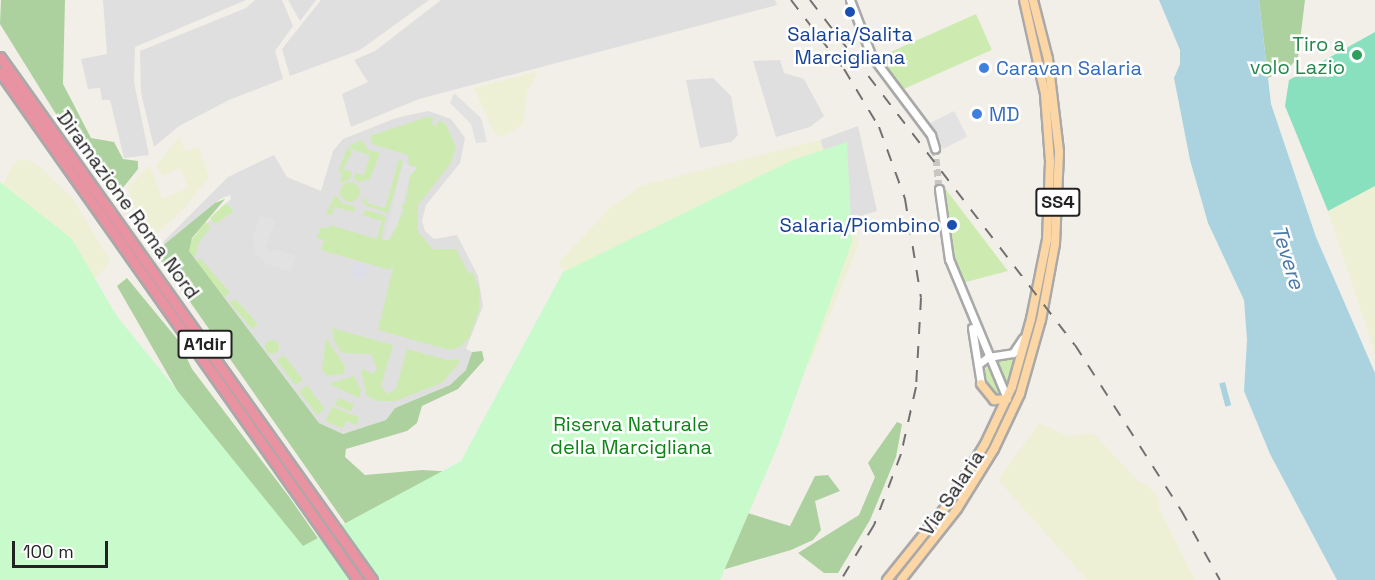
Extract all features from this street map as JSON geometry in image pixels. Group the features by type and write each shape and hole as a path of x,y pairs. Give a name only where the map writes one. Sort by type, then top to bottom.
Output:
{"highway":[{"name":"Diramazione Roma Nord","path":"0,57 31,108 358,580"},
{"name":"Diramazione Roma Nord","path":"0,72 31,108 372,580"}],"main road":[{"name":"SS4","path":"1012,400 1032,319 1047,240 1050,161 1045,94 1024,0"},
{"name":"SS4","path":"1012,400 1041,320 1055,244 1059,188 1054,99 1033,0"},
{"path":"981,384 994,400 1012,400"},
{"name":"Via Salaria","path":"887,580 948,504 1012,400"},
{"name":"Via Salaria","path":"901,580 965,497 1012,400"}],"street":[{"path":"850,0 875,61 929,132 935,148"},
{"path":"939,189 945,246 970,316 988,357 1012,400"},
{"path":"970,316 980,363 981,384"},
{"path":"980,363 988,357 1014,352 1032,319"}],"shaded area":[{"path":"103,0 246,0 135,47 134,82 149,155 124,158 110,100 102,100 100,88 88,89 81,59 107,54"},
{"path":"255,0 282,0 293,26 275,51 283,79 229,100 179,126 154,147 141,93 140,51 246,8"},
{"path":"288,0 316,0 300,21"},
{"path":"321,0 429,0 360,50 290,76 282,49"},
{"path":"441,0 775,0 777,5 419,99 351,127 342,94 368,82 354,60 375,51"},
{"path":"780,60 784,73 804,79 824,116 810,127 776,137 753,61"},
{"path":"713,78 731,96 738,135 731,142 700,148 686,80"},
{"path":"454,93 481,118 487,142 476,143 471,124 450,103"},
{"path":"428,111 451,119 465,138 460,163 426,205 422,221 425,231 434,239 457,235 478,276 483,306 466,349 472,352 466,370 450,385 395,408 386,420 343,434 319,423 189,251 208,222 231,199 230,195 220,199 166,246 163,242 228,177 274,155 287,177 321,191 333,151 343,139 396,118"},
{"path":"954,111 967,137 943,149 930,123"},
{"path":"858,126 877,211 847,220 820,140"},
{"path":"403,163 417,168 410,176 397,226 389,239 384,240"},
{"path":"261,215 276,220 265,248 271,253 274,249 296,256 291,271 266,264 255,253 253,237"},
{"path":"357,263 363,263 368,271 366,277 357,279 352,274 352,268"}],"green space":[{"path":"1,0 65,0 63,84 91,138 114,142 123,159 138,161 138,169 122,189 112,189 82,156 0,24"},
{"path":"1259,0 1305,0 1298,57 1289,68 1268,78"},
{"path":"976,14 992,50 894,93 878,58"},
{"path":"1375,32 1375,186 1328,211 1285,106 1289,80"},
{"path":"538,71 527,93 523,125 503,136 495,135 474,88"},
{"path":"433,117 432,124 437,126 439,120 446,124 456,148 450,164 418,205 418,232 433,249 456,249 469,274 473,272 480,292 479,311 469,338 460,347 449,350 378,330 394,264 390,270 321,250 324,240 317,238 321,227 328,229 330,225 377,239 382,221 362,215 366,210 386,216 381,239 389,240 404,210 400,208 401,202 405,204 411,173 417,167 409,165 408,155 372,144 370,136"},
{"path":"179,137 186,151 199,147 209,177 181,212 149,240 127,188 150,165 162,199 188,188 180,168 162,176 156,165"},
{"path":"362,140 368,150 380,153 370,179 359,182 354,179 355,173 364,175 370,155 353,150 350,145"},
{"path":"820,140 847,220 854,222 859,244 810,363 786,376 620,334 558,263 609,209 640,186"},
{"name":"Riserva Naturale della Marcigliana","path":"847,142 852,242 778,445 720,580 0,580 0,182 72,239 116,315 303,546 461,461 563,272 793,160"},
{"path":"348,146 352,152 343,169 352,172 350,179 340,183 342,172 338,171"},
{"path":"399,159 403,162 388,213 367,206 363,202 366,196 367,203 385,208"},
{"path":"19,160 29,160 40,167 73,199 110,260 106,269 80,289 0,192 12,166"},
{"path":"350,182 357,185 360,192 357,199 350,202 343,199 340,192 343,185"},
{"path":"1375,186 1375,354 1328,211"},
{"path":"944,187 1008,271 962,283 948,247 954,227 944,208"},
{"path":"335,195 343,204 354,206 355,212 334,207 332,215 326,214"},
{"path":"225,199 192,238 189,251 319,423 343,434 386,420 395,408 450,385 466,370 472,352 482,351 484,360 458,389 422,406 417,423 407,431 346,449 345,457 365,475 422,470 493,474 738,510 790,526 815,476 828,475 840,491 815,501 821,530 813,540 791,550 722,570 385,580 155,252 215,203"},
{"path":"226,203 234,211 215,224 210,218"},
{"path":"206,222 211,227 199,242 196,255 189,260 185,255 192,239"},
{"path":"200,258 230,293 225,297 195,263"},
{"path":"127,278 178,340 192,369 290,498 347,580 269,580 198,427 117,286"},
{"path":"235,299 258,324 252,329 230,303"},
{"path":"332,328 393,345 381,386 387,394 396,389 407,349 447,360 459,359 459,363 442,383 395,401 378,401 367,396 361,372 363,369 372,374 377,369 371,354 342,353 334,341"},
{"path":"326,338 345,366 344,374 327,376 322,369"},
{"path":"272,340 277,342 279,347 277,352 272,354 267,352 265,347 267,342"},
{"path":"284,355 303,380 295,385 277,360"},
{"path":"1015,359 1008,383 1006,384 993,360"},
{"path":"989,365 1002,392 998,398 985,386 984,370"},
{"path":"354,376 361,390 359,398 329,384"},
{"path":"307,385 325,409 317,415 299,391"},
{"path":"338,398 354,404 351,412 335,405"},
{"path":"332,407 359,417 357,425 346,421 343,428 331,424 326,420"},
{"path":"897,422 902,424 896,457 870,520 838,573 824,573 798,553 859,515 875,477 868,463"},
{"path":"1039,423 1068,436 1093,433 1139,482 1147,484 1158,497 1159,508 1195,580 1087,580 998,480"}],"water":[{"name":"Tevere","path":"1159,0 1259,0 1271,104 1316,237 1375,373 1375,580 1337,580 1270,454 1244,391 1247,340 1244,300 1208,223 1190,160 1174,78 1180,64 1180,50"},
{"path":"1225,382 1231,405 1225,407 1219,384"}],"tunnel":[{"path":"935,148 939,189"}],"railway":[{"path":"791,0 844,69 879,127 905,199 921,298 916,387 901,454 874,525 841,580"},
{"path":"810,0 1075,345 1181,510 1220,580"}],"place":[{"name":"Salaria/Salita Marcigliana","path":"850,12"},
{"name":"Tiro a volo Lazio","path":"1357,55"},
{"name":"Caravan Salaria","path":"984,68"},
{"name":"MD","path":"977,114"},
{"name":"Salaria/Piombino","path":"952,225"}]}
